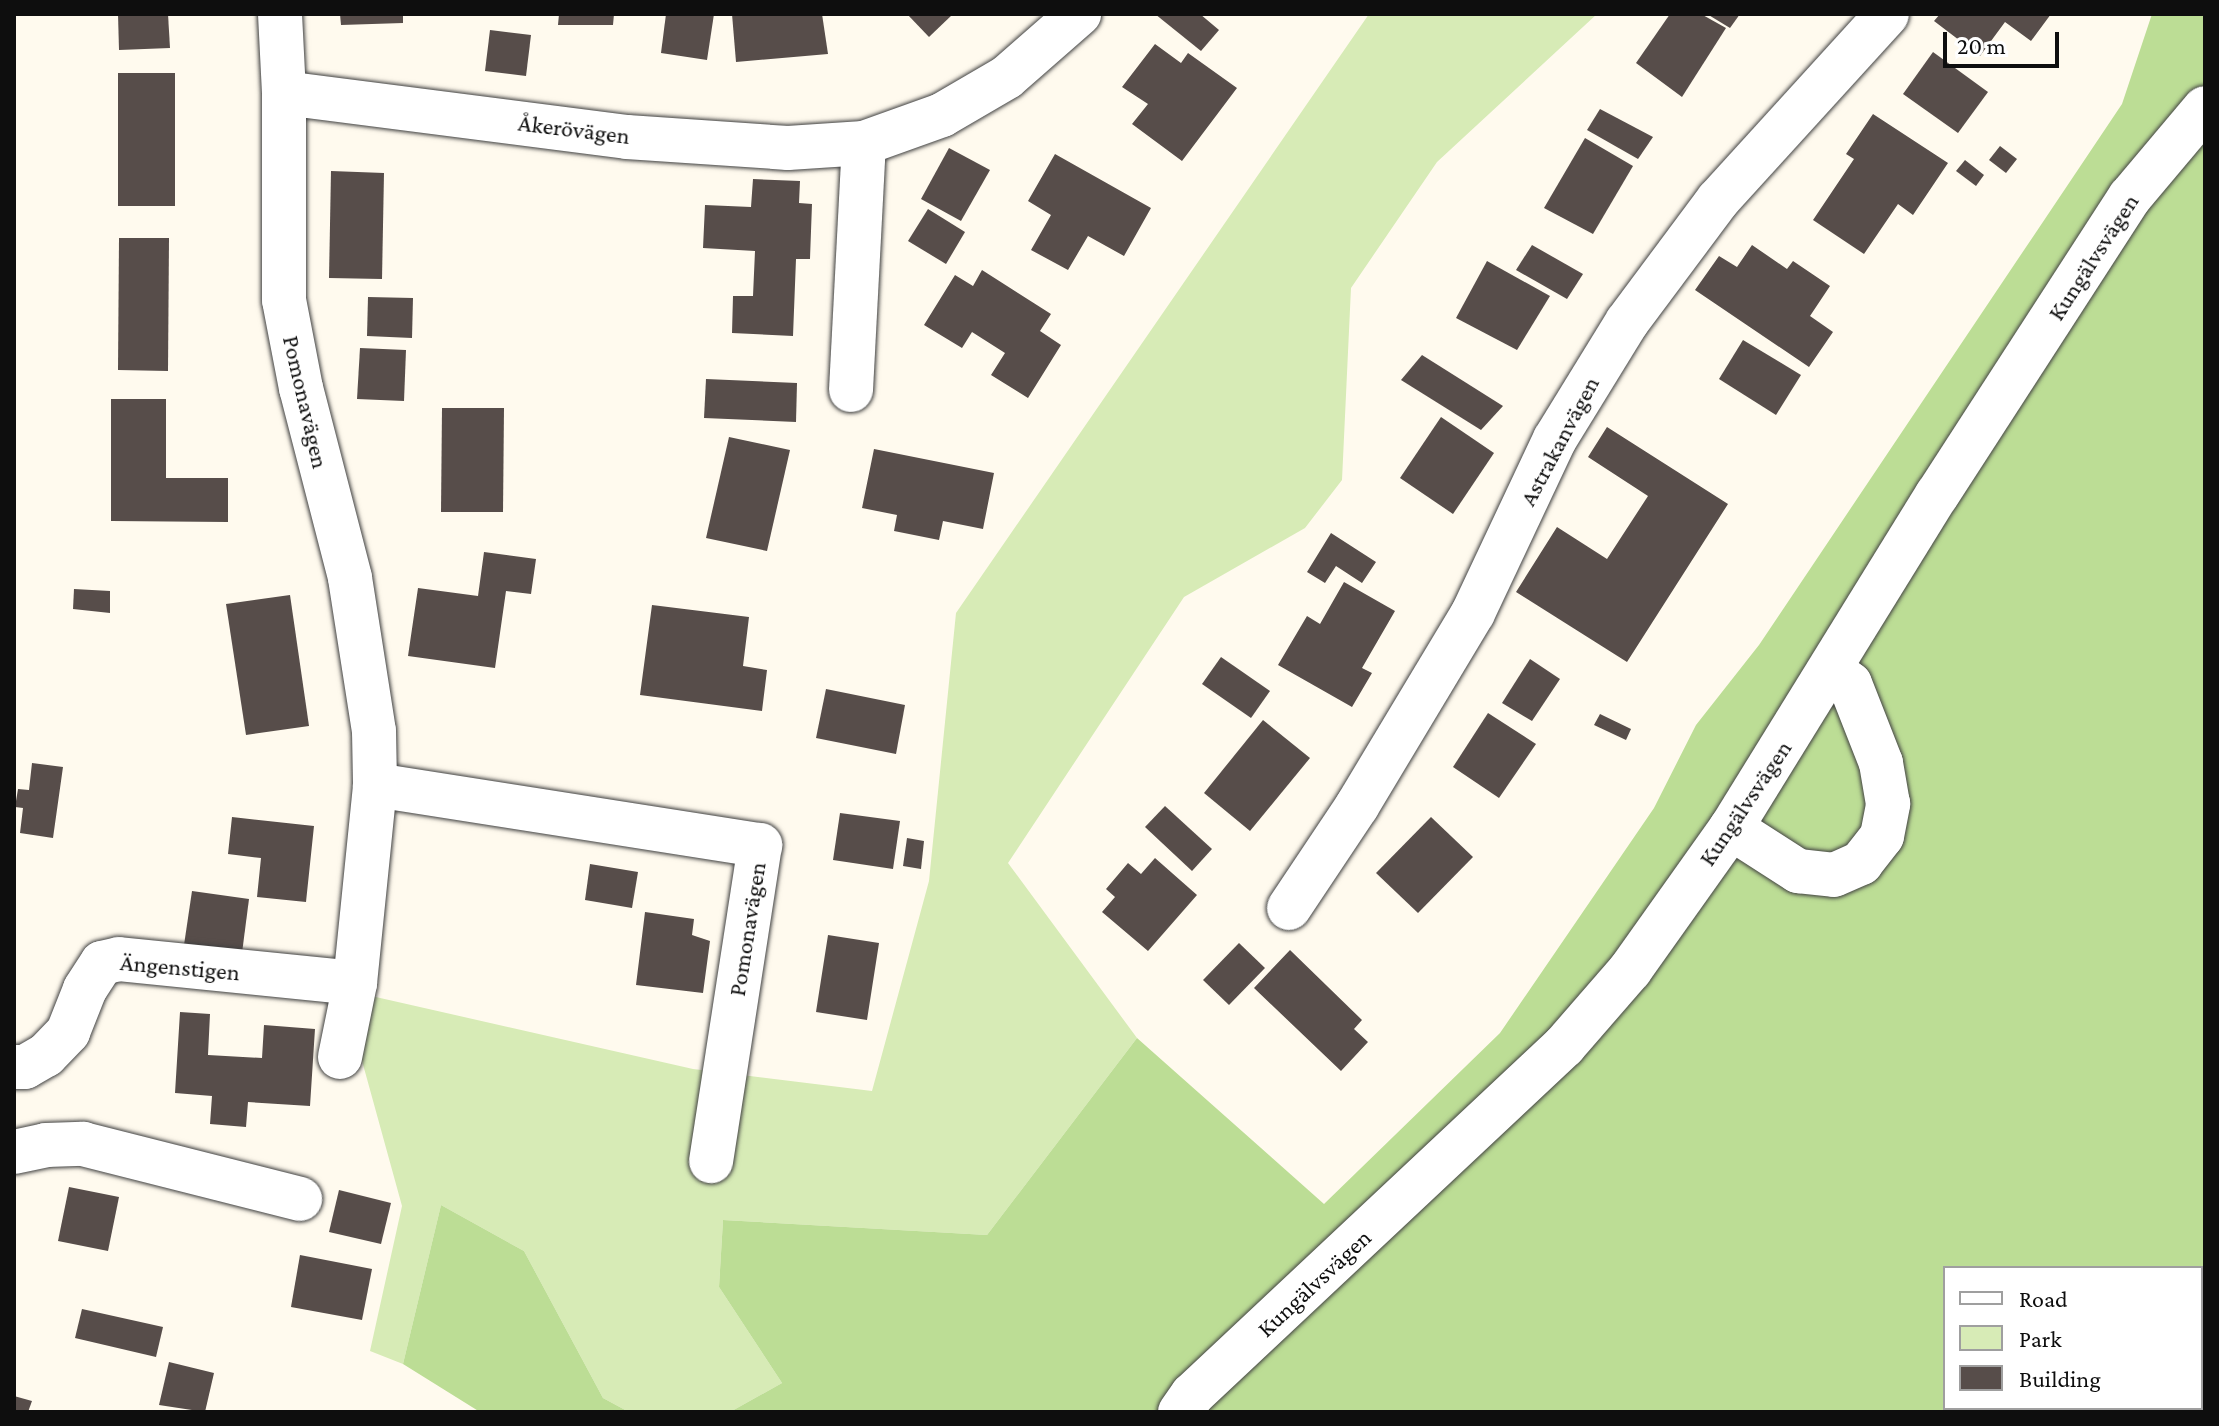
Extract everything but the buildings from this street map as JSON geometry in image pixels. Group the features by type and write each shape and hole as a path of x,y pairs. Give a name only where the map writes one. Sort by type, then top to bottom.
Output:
{"street":[{"name":"Pomonavägen","path":"280,14 284,93 284,300 301,388 350,578 374,731 375,785 355,983 340,1057"},
{"name":"Åkerövägen","path":"284,93 627,137 788,148 864,143 942,115 1007,77 1079,14"},
{"name":"Astrakanvägen","path":"1289,908 1357,806 1473,613 1555,439 1627,322 1718,200 1887,14"},
{"name":"Kungälvsvägen","path":"1180,1412 1192,1395 1564,1046 1630,970 1731,828 1832,670 1937,495 2130,197 2205,108"},
{"path":"851,390 864,143"},
{"path":"1731,828 1798,871 1834,875 1861,863 1882,836 1888,804 1881,763 1850,684 1832,670"},
{"name":"Pomonavägen","path":"375,785 760,845 711,1161"},
{"name":"Ängenstigen","path":"14,1067 25,1067 46,1055 68,1032 85,989 102,963 119,959 355,983"},
{"path":"14,1152 46,1145 83,1144 300,1199"}],"green space":[{"path":"1369,14 1597,14 1437,162 1351,288 1342,480 1305,528 1184,597 1008,863 1137,1038 987,1235 723,1220 719,1287 782,1383 730,1412 629,1412 603,1398 524,1251 441,1205 403,1364 370,1351 402,1206 356,1039 367,995 693,1069 872,1091 929,881 956,613"},
{"path":"2152,14 2205,14 2205,1412 730,1412 782,1383 719,1287 723,1220 987,1235 1137,1038 1324,1204 1500,1033 1654,808 1696,725 1759,645 2122,104"},
{"path":"441,1205 524,1251 603,1398 629,1412 480,1412 403,1364"}]}
